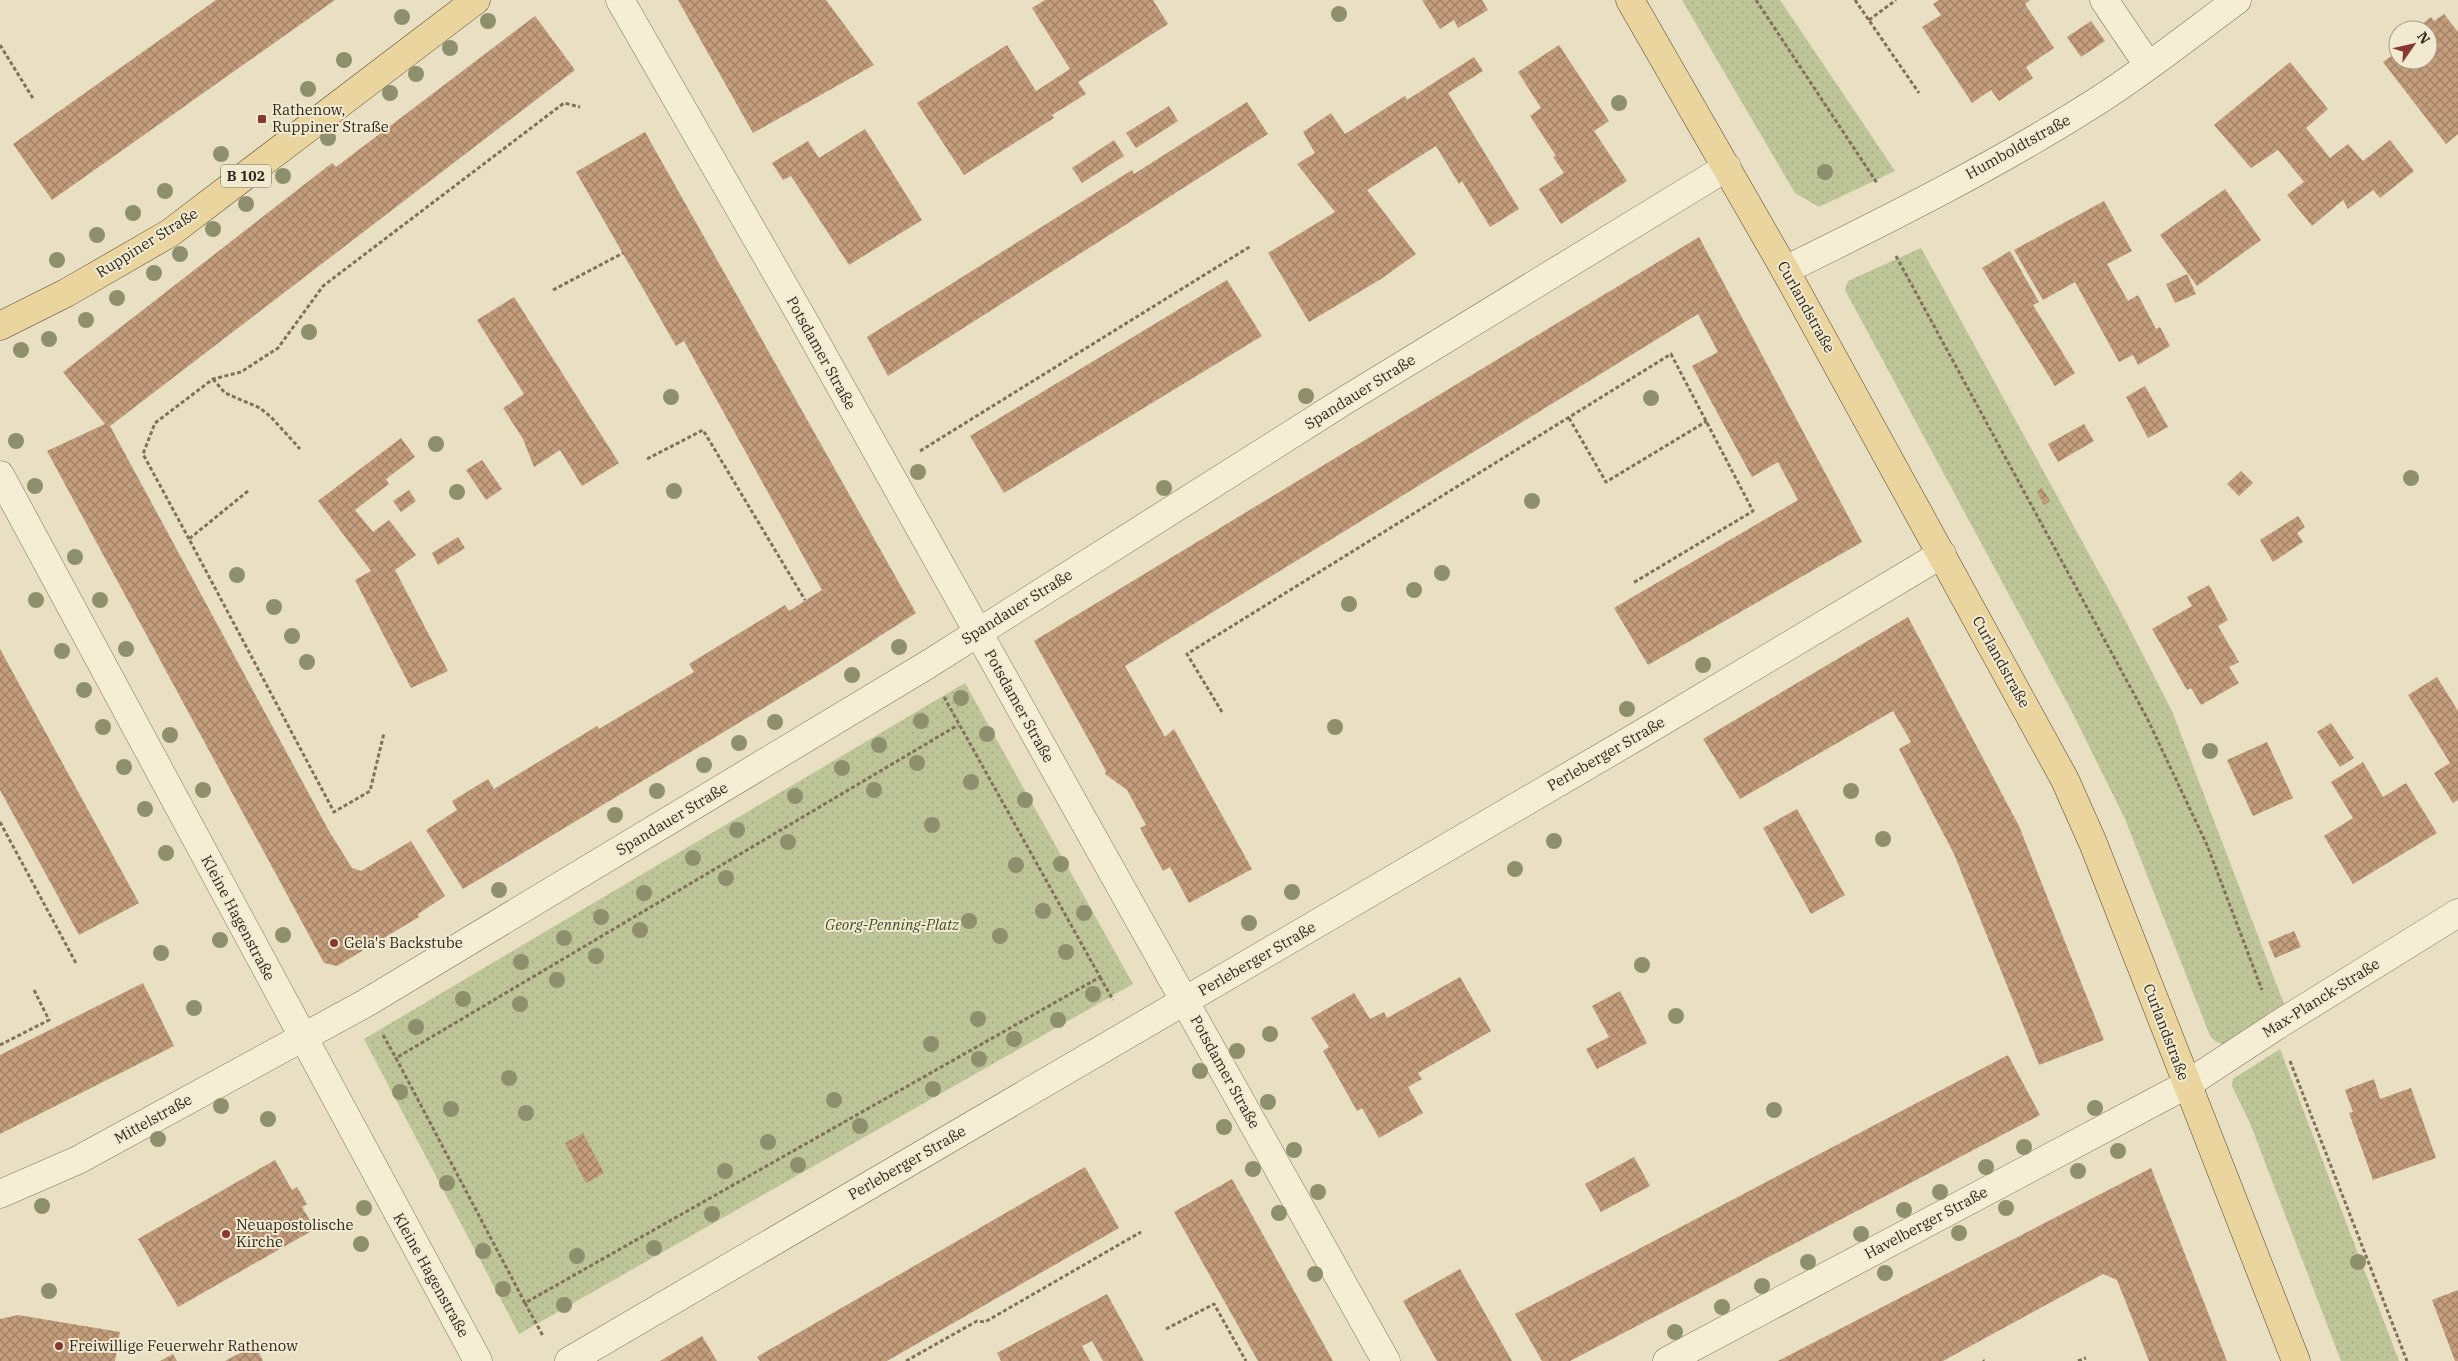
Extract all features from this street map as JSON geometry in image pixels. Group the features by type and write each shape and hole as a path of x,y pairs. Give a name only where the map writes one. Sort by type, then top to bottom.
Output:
{"main road":[{"name":"Ruppiner Straße","path":"0,326 66,293 170,232 476,0"},
{"name":"Curlandstraße","path":"1630,0 1785,270 2065,780 2093,844 2186,1085 2296,1361"}],"street":[{"name":"Potsdamer Straße","path":"620,0 634,21 888,471 1386,1361"},
{"path":"2104,0 2148,65"},
{"name":"Humboldtstraße","path":"1785,270 1883,222 2044,134 2100,99 2236,0"},
{"name":"Spandauer Straße","path":"302,1037 366,1004 978,632 1344,401 1726,167"},
{"name":"Kleine Hagenstraße","path":"0,475 478,1361"},
{"name":"Perleberger Straße","path":"569,1361 1186,1001 1942,554"},
{"name":"Max-Planck-Straße","path":"2186,1085 2276,1026 2458,913"},
{"name":"Mittelstraße","path":"0,1194 78,1160 302,1037"},
{"name":"Havelberger Straße","path":"1666,1361 2186,1085"}],"path":[{"path":"1756,0 1876,182 1883,222 1898,261 2147,718 2174,774 2207,845 2407,1361"},
{"path":"1855,0 1919,93"},
{"path":"1869,20 1896,0"},
{"path":"0,46 34,100"},
{"path":"384,733 370,791 334,812 143,454 155,423 214,380 242,372 278,348 323,286 564,103 580,107"},
{"path":"888,471 1250,246"},
{"path":"553,290 623,253"},
{"path":"1222,712 1187,654 1671,354 1753,510 1633,583"},
{"path":"214,380 225,393 260,408 271,416 300,449"},
{"path":"1569,418 1606,482 1707,421"},
{"path":"647,459 702,430 805,600"},
{"path":"189,539 248,491"},
{"path":"525,1303 1100,977 958,725 396,1058 525,1303 548,1344"},
{"path":"0,822 77,965"},
{"path":"0,1045 49,1020 34,990"},
{"path":"906,1361 977,1321 984,1322 1141,1232"},
{"path":"1166,1329 1214,1304 1246,1361"},
{"path":"2078,1361 2086,1358"}],"green space":[{"path":"1682,0 1780,0 1895,171 1819,207 1795,193"},
{"path":"1921,248 2123,616 2172,711 2284,1004 2223,1044 2216,1042 2210,1036 2125,819 2072,712 1845,290 1848,281"},
{"name":"Georg-Penning-Platz","path":"965,683 1133,984 519,1334 364,1039"},
{"path":"2280,1049 2399,1361 2341,1361 2250,1123 2232,1086 2233,1079"}],"building":[{"path":"216,0 335,0 52,200 13,144"},
{"path":"678,0 826,0 874,65 753,133"},
{"path":"1045,0 1153,0 1168,24 1078,82 1086,94 1052,115 1054,118 964,175 917,103 1007,45 1036,91 1070,69 1032,8"},
{"path":"1422,0 1482,0 1488,10 1458,28 1454,20 1440,29"},
{"path":"1939,0 2030,0 2025,4 2054,48 2026,67 2033,78 1999,101 1991,90 1972,103 1922,27 1941,15 1933,4"},
{"path":"2444,14 2458,32 2458,134 2446,144 2389,70 2438,70 2438,20 2435,20"},
{"path":"535,16 575,70 110,426 329,831 352,868 361,871 411,841 445,896 418,914 419,917 337,966 324,963 47,451 105,424 63,372 332,163 336,167"},
{"path":"2091,21 2105,41 2081,57 2067,37"},
{"path":"1559,45 1609,121 1594,131 1627,181 1561,224 1539,189 1564,173 1553,157 1556,156 1530,116 1541,108 1518,72"},
{"path":"1474,57 1483,71 1448,93 1519,209 1490,227 1462,181 1459,184 1436,146 1367,190 1416,254 1381,279 1309,322 1268,253 1335,212 1297,164 1315,153 1303,132 1331,113 1345,134 1405,96 1407,100"},
{"path":"2388,58 2388,69 2383,62"},
{"path":"2290,62 2328,109 2306,128 2330,158 2348,144 2363,161 2390,140 2414,171 2380,198 2373,190 2348,209 2343,200 2312,226 2287,195 2304,182 2278,150 2251,168 2214,125"},
{"path":"1247,102 1268,134 888,376 867,337 1132,170 1134,174"},
{"path":"1169,106 1178,121 1136,148 1126,133"},
{"path":"865,129 922,220 849,265 791,176 783,180 772,163 808,141 819,158"},
{"path":"645,132 916,613 825,671 463,889 426,830 457,810 452,801 488,779 494,789 597,726 599,729 694,672 689,664 785,605 789,611 822,590 684,341 676,346 576,172"},
{"path":"1114,140 1124,156 1082,183 1072,168"},
{"path":"2225,189 2261,240 2197,286 2160,235"},
{"path":"2104,201 2132,251 2107,264 2128,301 2138,295 2156,329 2160,327 2170,346 2138,365 2133,355 2119,362 2075,282 2043,300 2014,250"},
{"path":"1699,237 1862,542 1648,665 1614,608 1798,500 1778,462 1752,477 1692,366 1718,352 1698,314 1125,666 1165,737 1174,729 1252,869 1189,903 1170,867 1163,871 1140,828 1146,825 1127,790 1105,774 1106,771 1034,641"},
{"path":"2010,251 2039,302 2033,305 2075,373 2055,386 1982,268"},
{"path":"2187,274 2196,294 2175,303 2166,284"},
{"path":"1227,280 1262,336 1004,493 970,436"},
{"path":"514,297 619,463 582,486 560,450 534,467 523,439 503,408 524,394 477,320"},
{"path":"2145,386 2168,427 2148,438 2126,397"},
{"path":"2084,424 2094,441 2058,462 2048,444"},
{"path":"401,438 415,457 386,479 389,484 355,510 373,532 389,520 416,555 395,570 448,671 411,688 355,580 371,571 318,501"},
{"path":"482,460 502,489 486,500 466,470"},
{"path":"2241,471 2253,483 2239,496 2227,484"},
{"path":"2042,488 2050,501 2044,505 2037,492"},
{"path":"409,490 416,501 401,512 393,501"},
{"path":"2298,516 2305,527 2297,533 2303,542 2273,562 2260,540"},
{"path":"458,537 465,548 438,565 432,553"},
{"path":"2209,585 2228,620 2218,626 2239,662 2229,667 2239,683 2201,705 2191,688 2187,690 2152,629 2192,606 2187,597"},
{"path":"1908,617 2019,826 2104,1040 2039,1065 1954,854 1899,749 1911,742 1893,711 1740,799 1703,739"},
{"path":"0,649 139,903 79,935 0,790"},
{"path":"2437,677 2458,711 2458,800 2453,803 2434,773 2450,763 2408,695"},
{"path":"2331,723 2354,758 2340,767 2317,732"},
{"path":"2267,742 2293,798 2253,816 2227,760"},
{"path":"2363,762 2383,797 2406,783 2437,833 2353,884 2324,836 2353,818 2331,782"},
{"path":"1797,809 1845,895 1811,914 1763,828"},
{"path":"2294,931 2301,947 2275,958 2268,942"},
{"path":"1460,977 1491,1031 1418,1073 1422,1079 1408,1087 1423,1113 1379,1138 1362,1108 1357,1111 1323,1051 1329,1047 1311,1018 1354,993 1370,1019 1384,1012 1387,1018"},
{"path":"143,983 174,1046 0,1134 0,1055"},
{"path":"1620,991 1647,1043 1597,1069 1586,1049 1609,1037 1592,1006"},
{"path":"2008,1055 2040,1115 1570,1361 1542,1361 1515,1314"},
{"path":"2374,1079 2380,1099 2411,1088 2436,1158 2373,1180 2349,1113 2353,1112 2345,1090"},
{"path":"583,1133 604,1173 586,1183 565,1143"},
{"path":"1634,1157 1650,1186 1601,1212 1585,1184"},
{"name":"Neuapostolische Kirche","path":"275,1160 292,1190 297,1187 307,1204 302,1207 315,1229 178,1307 138,1239"},
{"path":"1085,1167 1119,1228 887,1361 760,1361 757,1357"},
{"path":"2151,1168 2227,1361 2149,1361 2117,1280 2103,1274 1943,1361 1778,1361"},
{"path":"1232,1179 1333,1361 1258,1361 1174,1212"},
{"path":"1460,1269 1512,1361 1437,1361 1403,1301"},
{"path":"2458,1290 2458,1361 2455,1361 2432,1300"},
{"path":"1107,1294 1144,1361 1103,1361 1092,1341 1082,1346 1090,1361 1001,1361 997,1353"},
{"name":"Freiwillige Feuerwehr Rathenow","path":"18,1315 120,1332 115,1361 0,1361 0,1319"},
{"path":"702,1336 717,1361 660,1361"},
{"path":"255,1345 263,1361 225,1361"},
{"path":"173,1354 177,1361 160,1361"}],"place":[{"name":"Rathenow, Ruppiner Straße","path":"262,119"},
{"name":"Gela's Backstube","path":"334,943"},
{"name":"Neuapostolische Kirche","path":"226,1234"},
{"name":"Freiwillige Feuerwehr Rathenow","path":"59,1346"}]}
